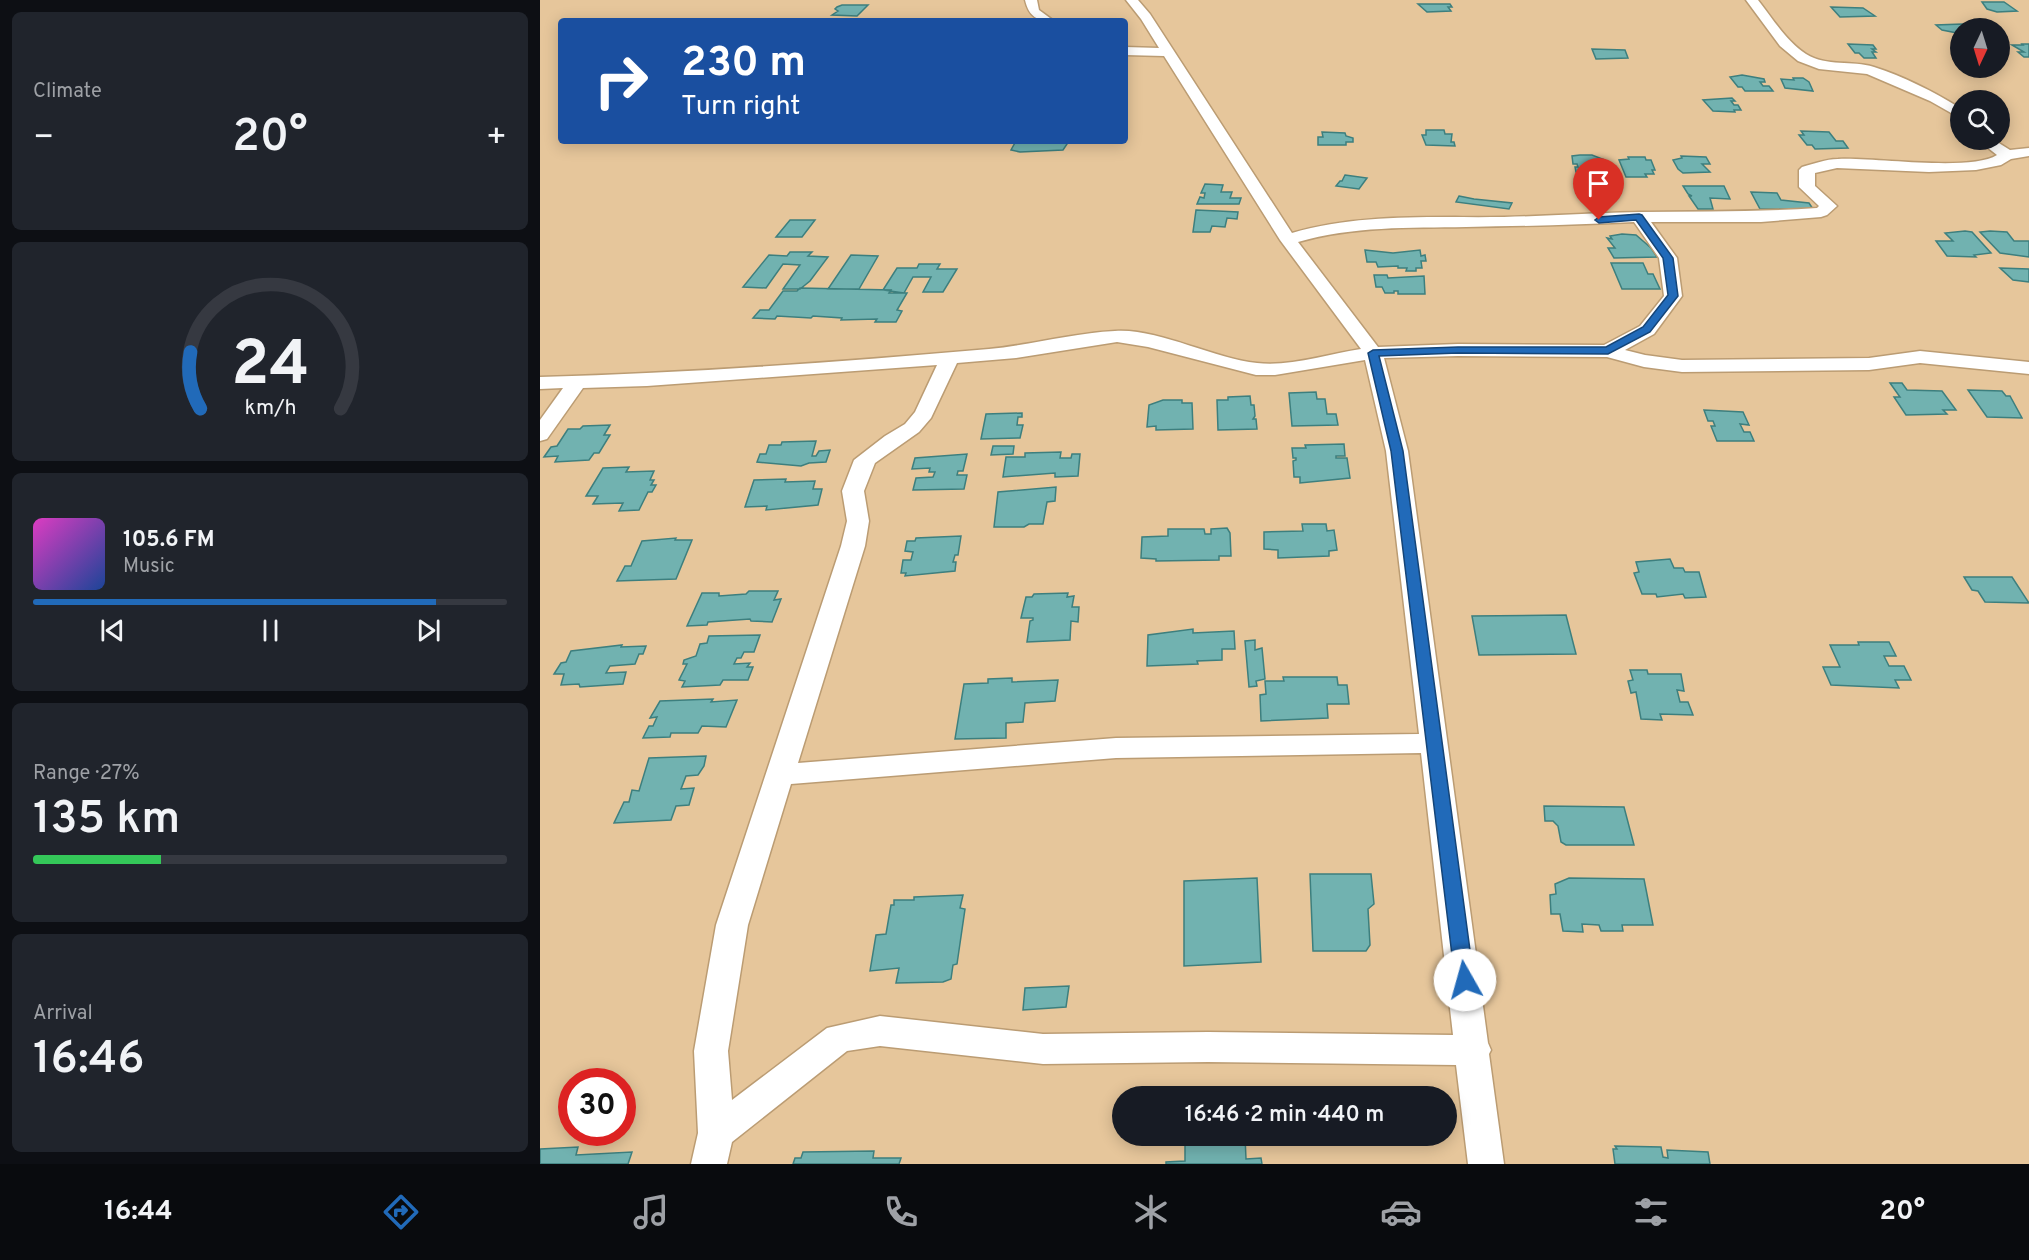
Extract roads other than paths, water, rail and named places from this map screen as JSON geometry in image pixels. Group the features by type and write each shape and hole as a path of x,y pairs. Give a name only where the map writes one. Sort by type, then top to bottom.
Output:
{"street":[{"path":"1032,0 1034,12 1043,18"},
{"path":"1132,0 1147,15 1166,52 1182,73 1288,240 1373,353 1397,451 1474,1050 1486,1164"},
{"path":"1752,0 1784,43 1803,58 1820,65 1870,70 1935,98 1950,108"},
{"path":"1128,51 1166,52"},
{"path":"2001,150 2007,154"},
{"path":"1288,240 1328,228 1385,223 1564,221 1639,217 1761,217 1821,212 1828,206 1807,187 1807,170 1837,162 1929,167 1976,165 1996,162 2007,154 2029,152"},
{"path":"1608,351 1647,330 1673,296 1668,258 1639,217"},
{"path":"540,383 647,380 950,358 1016,352 1117,336 1149,341 1256,369 1275,369 1373,353 1458,350 1608,351 1644,361 1682,366 1869,364 1920,357 2029,368"},
{"path":"712,1149 711,1051 732,925 853,546 858,520 853,491 866,460 912,428 924,414 950,358"},
{"path":"540,435 577,382"},
{"path":"780,775 1116,748 1434,743"},
{"path":"712,1149 840,1038 880,1031 1043,1049 1208,1047 1474,1050"}]}
